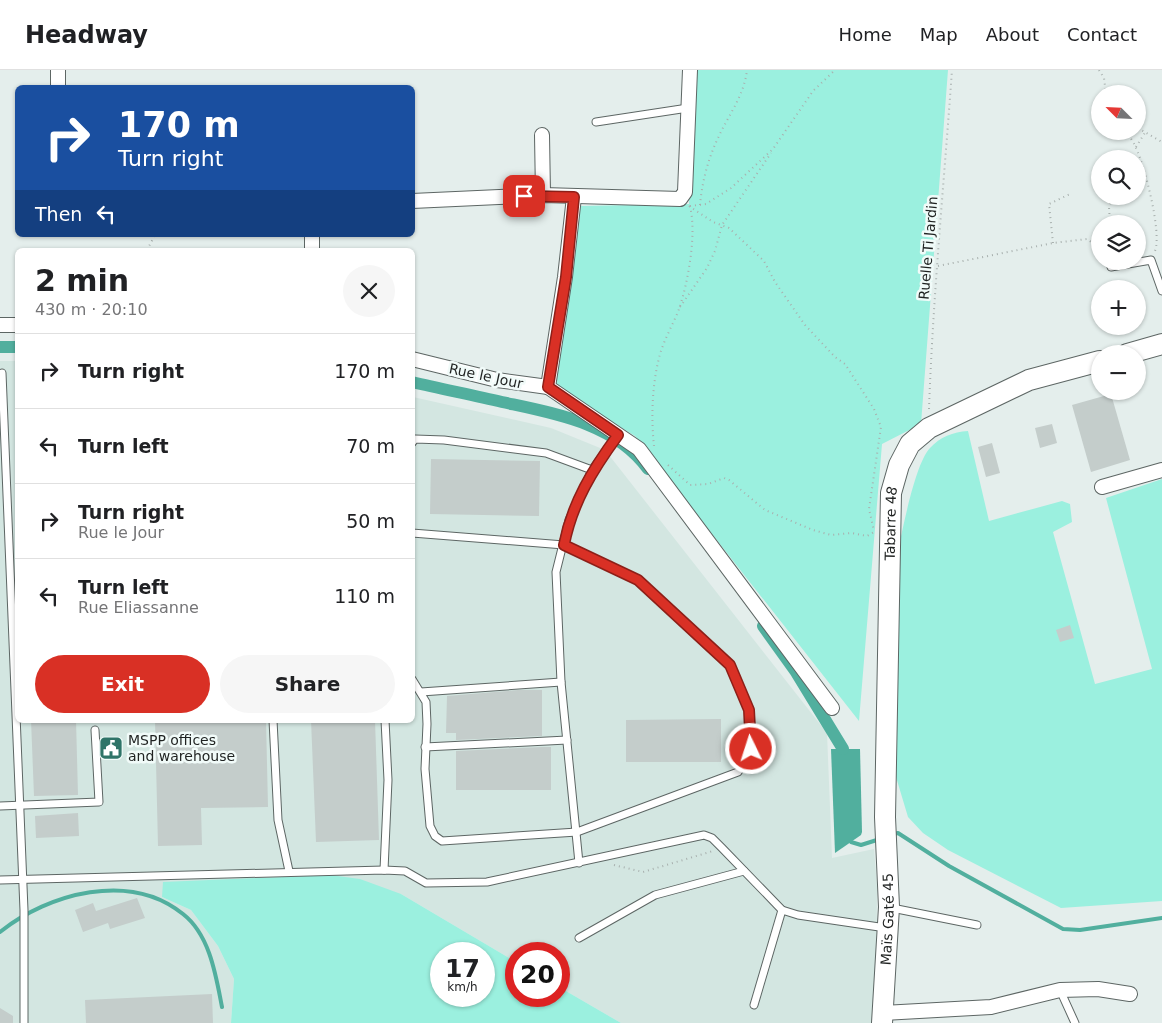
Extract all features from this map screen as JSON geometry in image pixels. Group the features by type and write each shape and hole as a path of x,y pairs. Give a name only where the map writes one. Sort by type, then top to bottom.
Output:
{"street":[{"path":"58,70 58,85"},
{"path":"415,201 543,195 685,202 690,70"},
{"path":"542,135 543,195"},
{"path":"574,197 566,277 548,387 639,450 832,708"},
{"path":"0,326 15,326"},
{"path":"1146,349 1162,344"},
{"name":"Rue le Jour","path":"415,360 497,380 548,387"},
{"name":"Tabarre 48","path":"884,817 891,493 899,465 910,444 928,428 1029,380 1091,363"},
{"path":"1102,487 1162,470"},
{"name":"Maïs Gaté 45","path":"882,1018 889,907 884,817"},
{"path":"882,1018 991,1007 1060,990 1098,989 1130,994"}],"lane":[{"path":"596,122 688,108"},
{"path":"1146,261 1151,260 1162,291"},
{"path":"2,372 15,621"},
{"path":"579,863 561,682 556,572 569,520 592,470 618,435"},
{"path":"415,441 444,440 546,454 592,470"},
{"path":"415,534 564,545 638,580 730,665 749,710 751,749 738,772 577,832 442,841 435,836 430,826 425,747 427,711 421,692 415,684"},
{"path":"0,548 10,548"},
{"path":"421,692 561,682"},
{"path":"18,723 24,910 24,1023"},
{"path":"274,723 278,820 289,871"},
{"path":"384,870 388,780 385,723"},
{"path":"0,806 99,802 95,730"},
{"path":"425,747 567,740"},
{"path":"0,880 384,870 405,871 426,883 487,882 704,834 712,838 782,910 798,916 887,928"},
{"path":"579,938 655,895 744,871"},
{"path":"889,907 977,924"},
{"path":"754,1005 782,910"},
{"path":"1060,990 1075,1023"}],"path":[{"path":"700,205 704,176 717,139 740,98 747,70"},
{"path":"679,309 707,268 715,251 722,225 813,91 834,70"},
{"name":"Ruelle Ti Jardin","path":"928,428 932,319 938,266 952,70"},
{"path":"1099,70 1104,78 1105,85"},
{"path":"1146,131 1162,142"},
{"path":"1131,140 1136,147 1156,220 1158,243 1151,260"},
{"path":"1136,147 1140,140"},
{"path":"685,202 700,205 731,188 773,149"},
{"path":"1053,243 1049,204 1070,194"},
{"path":"685,202 735,233 764,261 775,282 805,324 835,358 845,364 874,409 881,427 869,509 874,532"},
{"path":"654,448 653,414 659,358 679,309 688,272 692,242 693,224 685,202"},
{"path":"938,266 1053,243 1087,238 1091,241"},
{"path":"665,463 690,484 708,484 724,478 729,480 765,510 813,530 831,535 852,533 867,536"},
{"path":"595,859 643,872 722,848"}],"shaded area":[{"path":"694,70 948,70 921,424 882,444 859,721 635,436 555,388 580,206 689,204"},
{"path":"0,361 15,361 15,723 415,723 415,397 551,428 605,450 827,733 832,858 874,849 877,886 876,1023 621,1023 570,993 570,942 505,942 505,955 495,950 495,942 482,942 401,894 162,897 191,910 218,946 234,979 231,1023 0,1023"},
{"path":"968,431 989,521 1062,501 1070,504 1072,522 1053,532 1095,684 1152,669 1106,498 1162,479 1162,901 1061,908 948,850 923,833 908,817 893,767 900,541 912,492 925,455 942,438"},
{"path":"831,749 860,749 862,832 861,835 835,853"},
{"path":"330,875 360,879 401,894 482,942 430,942 430,1007 495,1007 495,950 505,955 505,1007 570,1007 570,993 621,1023 231,1023 234,979 218,946 191,910 162,897 163,882"}],"building":[{"path":"1091,400 1113,400 1130,460 1091,472 1072,405"},
{"path":"1052,424 1057,443 1040,448 1035,428"},
{"path":"992,443 1000,473 986,477 978,447"},
{"path":"431,459 540,461 539,516 430,514"},
{"path":"1070,625 1074,638 1060,642 1056,630"},
{"path":"518,690 542,690 542,736 456,740 456,733 446,733 447,696"},
{"path":"721,719 721,762 626,762 626,720"},
{"path":"31,723 76,723 78,795 34,796"},
{"path":"155,723 266,723 268,807 201,808 202,845 158,846"},
{"path":"311,723 375,723 379,840 316,842"},
{"path":"551,747 551,790 456,790 456,751"},
{"path":"78,813 79,836 36,838 35,816"},
{"path":"137,898 145,918 110,929 108,923 83,932 75,910 93,903 96,911"},
{"path":"212,994 213,1023 86,1023 85,1000"},
{"path":"0,1008 13,1016 13,1023 0,1023"}],"waterway":[{"path":"0,347 15,347"},
{"path":"415,383 542,411 582,422 601,430 618,441 634,453 648,469"},
{"path":"763,626 796,672 843,749"},
{"path":"891,835 898,833 949,866 1063,929 1080,930 1162,918"},
{"path":"851,842 861,845 880,839"},
{"path":"0,932 20,918 65,898 90,892 115,891 139,893 162,901 183,914 200,933 210,957 222,1007"}],"place":[{"name":"MSPP offices and warehouse","path":"111,748"}],"route":[{"path":"524,196 574,197 566,277 548,387 618,435 592,470 569,520 564,545 638,580 730,665 749,710 751,749"}]}
